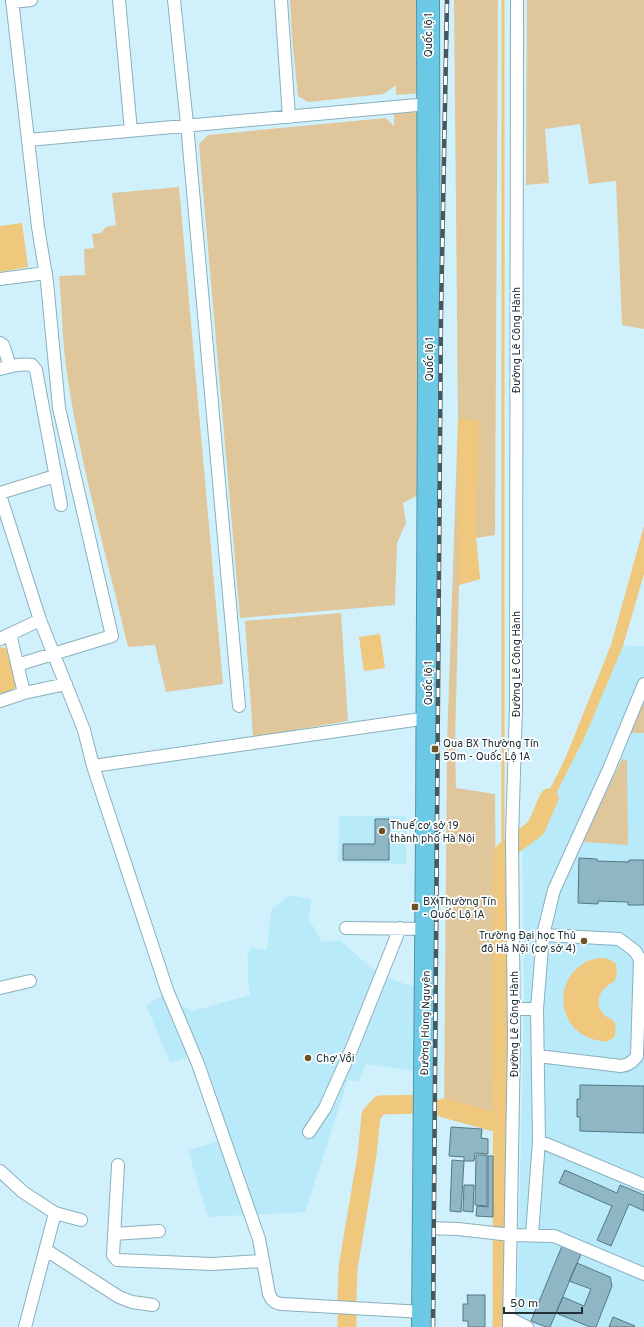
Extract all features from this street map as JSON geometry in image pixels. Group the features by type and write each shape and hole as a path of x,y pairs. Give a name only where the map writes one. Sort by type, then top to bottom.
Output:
{"highway":[{"name":"Quốc lộ 1","path":"428,0 428,718"},
{"name":"Đường Hùng Nguyên","path":"423,1320 428,718"}],"street":[{"path":"17,665 112,636 59,408 46,273 38,227 12,1 31,0"},
{"path":"119,0 131,131"},
{"path":"174,0 187,126 239,706"},
{"path":"281,0 289,117"},
{"name":"Đường Lê Công Hành","path":"509,1323 508,1235 513,1133 514,1009 512,838 516,691 517,0"},
{"path":"28,140 428,104"},
{"path":"0,279 46,273"},
{"path":"0,343 3,345 5,367 32,365 36,370 61,505"},
{"path":"55,476 0,494 3,514 40,620 84,730 93,766 167,990 198,1064 259,1239 268,1294 276,1303 423,1320"},
{"path":"24,693 17,665 5,637 40,620"},
{"path":"0,701 24,693 66,684"},
{"path":"532,1235 539,1141 537,1009 543,935 554,890 609,770 644,684"},
{"path":"93,766 428,718"},
{"path":"346,928 426,929"},
{"path":"309,1132 325,1108 350,1055 400,928"},
{"path":"538,1056 621,1066 627,1065 637,1056 640,958 635,951 619,939 543,935"},
{"path":"0,988 30,981"},
{"path":"514,1009 537,1009"},
{"path":"539,1141 644,1185"},
{"path":"118,1165 113,1256 115,1259 212,1264 262,1261"},
{"path":"0,1171 23,1192 55,1213 81,1220"},
{"path":"25,1327 55,1213"},
{"path":"424,1228 458,1229 508,1235 554,1236 644,1274"},
{"path":"114,1234 159,1231"},
{"path":"46,1250 119,1297 132,1302 153,1305"},
{"path":"509,1323 527,1327"}],"shaded area":[{"path":"290,0 421,0 422,93 396,95 396,85 384,94 308,102 298,96"},
{"path":"454,0 498,0 495,535 476,538 480,579 459,585 455,743 456,788 495,794 498,1115 444,1116 447,744 458,419"},
{"path":"527,0 644,0 644,329 622,325 616,181 589,184 580,124 545,129 549,183 526,185"},
{"path":"414,111 421,121 420,494 403,503 406,523 397,543 395,605 240,618 199,144 208,135 386,118 394,126 394,113"},
{"path":"179,187 223,684 166,692 155,645 128,647 94,507 71,402 66,366 59,276 85,275 84,249 94,248 92,234 101,233 106,227 116,225 112,193"},
{"path":"22,223 28,267 0,272 0,226"},
{"path":"458,419 479,421 476,538 480,579 459,585"},
{"path":"644,526 644,574 623,646 584,739 544,817 522,836 522,828 540,809 565,759 611,645"},
{"path":"341,613 348,721 253,737 245,621"},
{"path":"380,634 385,668 364,671 359,637"},
{"name":"Trường Đại học Thủ đô Hà Nội (cơ sở 4)","path":"623,646 644,646 644,1327 541,1327 517,1318 524,1000 522,836 544,817 584,739"},
{"path":"0,647 9,650 17,682 15,690 0,695"},
{"path":"644,698 644,733 630,733"},
{"path":"622,759 627,760 628,845 582,842"},
{"path":"339,816 406,816 406,864 338,862"},
{"name":"Chợ Vồi","path":"290,895 311,900 309,919 322,942 340,940 370,967 391,979 414,987 414,1071 366,1064 358,1082 348,1080 305,1212 208,1217 188,1150 227,1139 201,1053 170,1063 146,1005 162,996 192,1011 250,995 247,976 249,967 247,958 250,948 267,950 271,910"},
{"path":"600,958 609,959 616,964 617,974 614,982 605,988 599,996 598,1001 601,1011 615,1023 615,1036 611,1040 606,1041 596,1040 583,1035 573,1026 566,1016 564,1004 564,991 568,979 576,969 588,961"}],"building":[{"name":"Thuế cơ sở 19 thành phố Hà Nội","path":"375,819 389,819 389,860 343,860 343,844 375,844"},
{"path":"579,858 597,859 597,861 629,862 629,860 644,860 644,905 628,905 628,902 598,901 598,904 578,903"},
{"path":"580,1085 644,1086 644,1133 580,1131 580,1117 577,1117 577,1099 580,1099"},
{"path":"451,1127 482,1129 481,1138 488,1139 488,1154 475,1153 474,1161 464,1161 464,1157 449,1156"},
{"path":"476,1155 487,1155 487,1206 475,1205"},
{"path":"488,1156 493,1156 493,1217 476,1216 477,1206 488,1207"},
{"path":"452,1160 464,1161 461,1212 450,1211"},
{"path":"565,1170 617,1193 620,1185 644,1195 644,1211 629,1204 611,1246 597,1240 612,1206 559,1183"},
{"path":"464,1185 474,1185 473,1212 463,1211"},
{"path":"562,1246 581,1254 550,1327 546,1327 531,1321"},
{"path":"577,1263 610,1277 612,1286 596,1327 590,1327 556,1313 563,1297 584,1306 591,1289 569,1281"},
{"path":"467,1295 485,1295 485,1327 468,1327 468,1321 463,1321 463,1304 468,1304"},
{"path":"613,1317 635,1326 609,1327"}],"waterway":[{"path":"503,0 503,853"},
{"path":"502,1327 503,853 536,828 549,798"},
{"path":"347,1299 348,1268 367,1155 371,1115 380,1105 430,1104"},
{"path":"444,1108 502,1124"},
{"path":"347,1316 347,1327"}],"railway":[{"path":"433,1327 441,314 447,0"}],"place":[{"name":"Qua BX Thường Tín 50m - Quốc Lộ 1A","path":"435,749"},
{"name":"Thuế cơ sở 19 thành phố Hà Nội","path":"382,831"},
{"name":"BX Thường Tín - Quốc Lộ 1A","path":"415,907"},
{"name":"Trường Đại học Thủ đô Hà Nội (cơ sở 4)","path":"584,941"},
{"name":"Chợ Vồi","path":"308,1058"}]}
